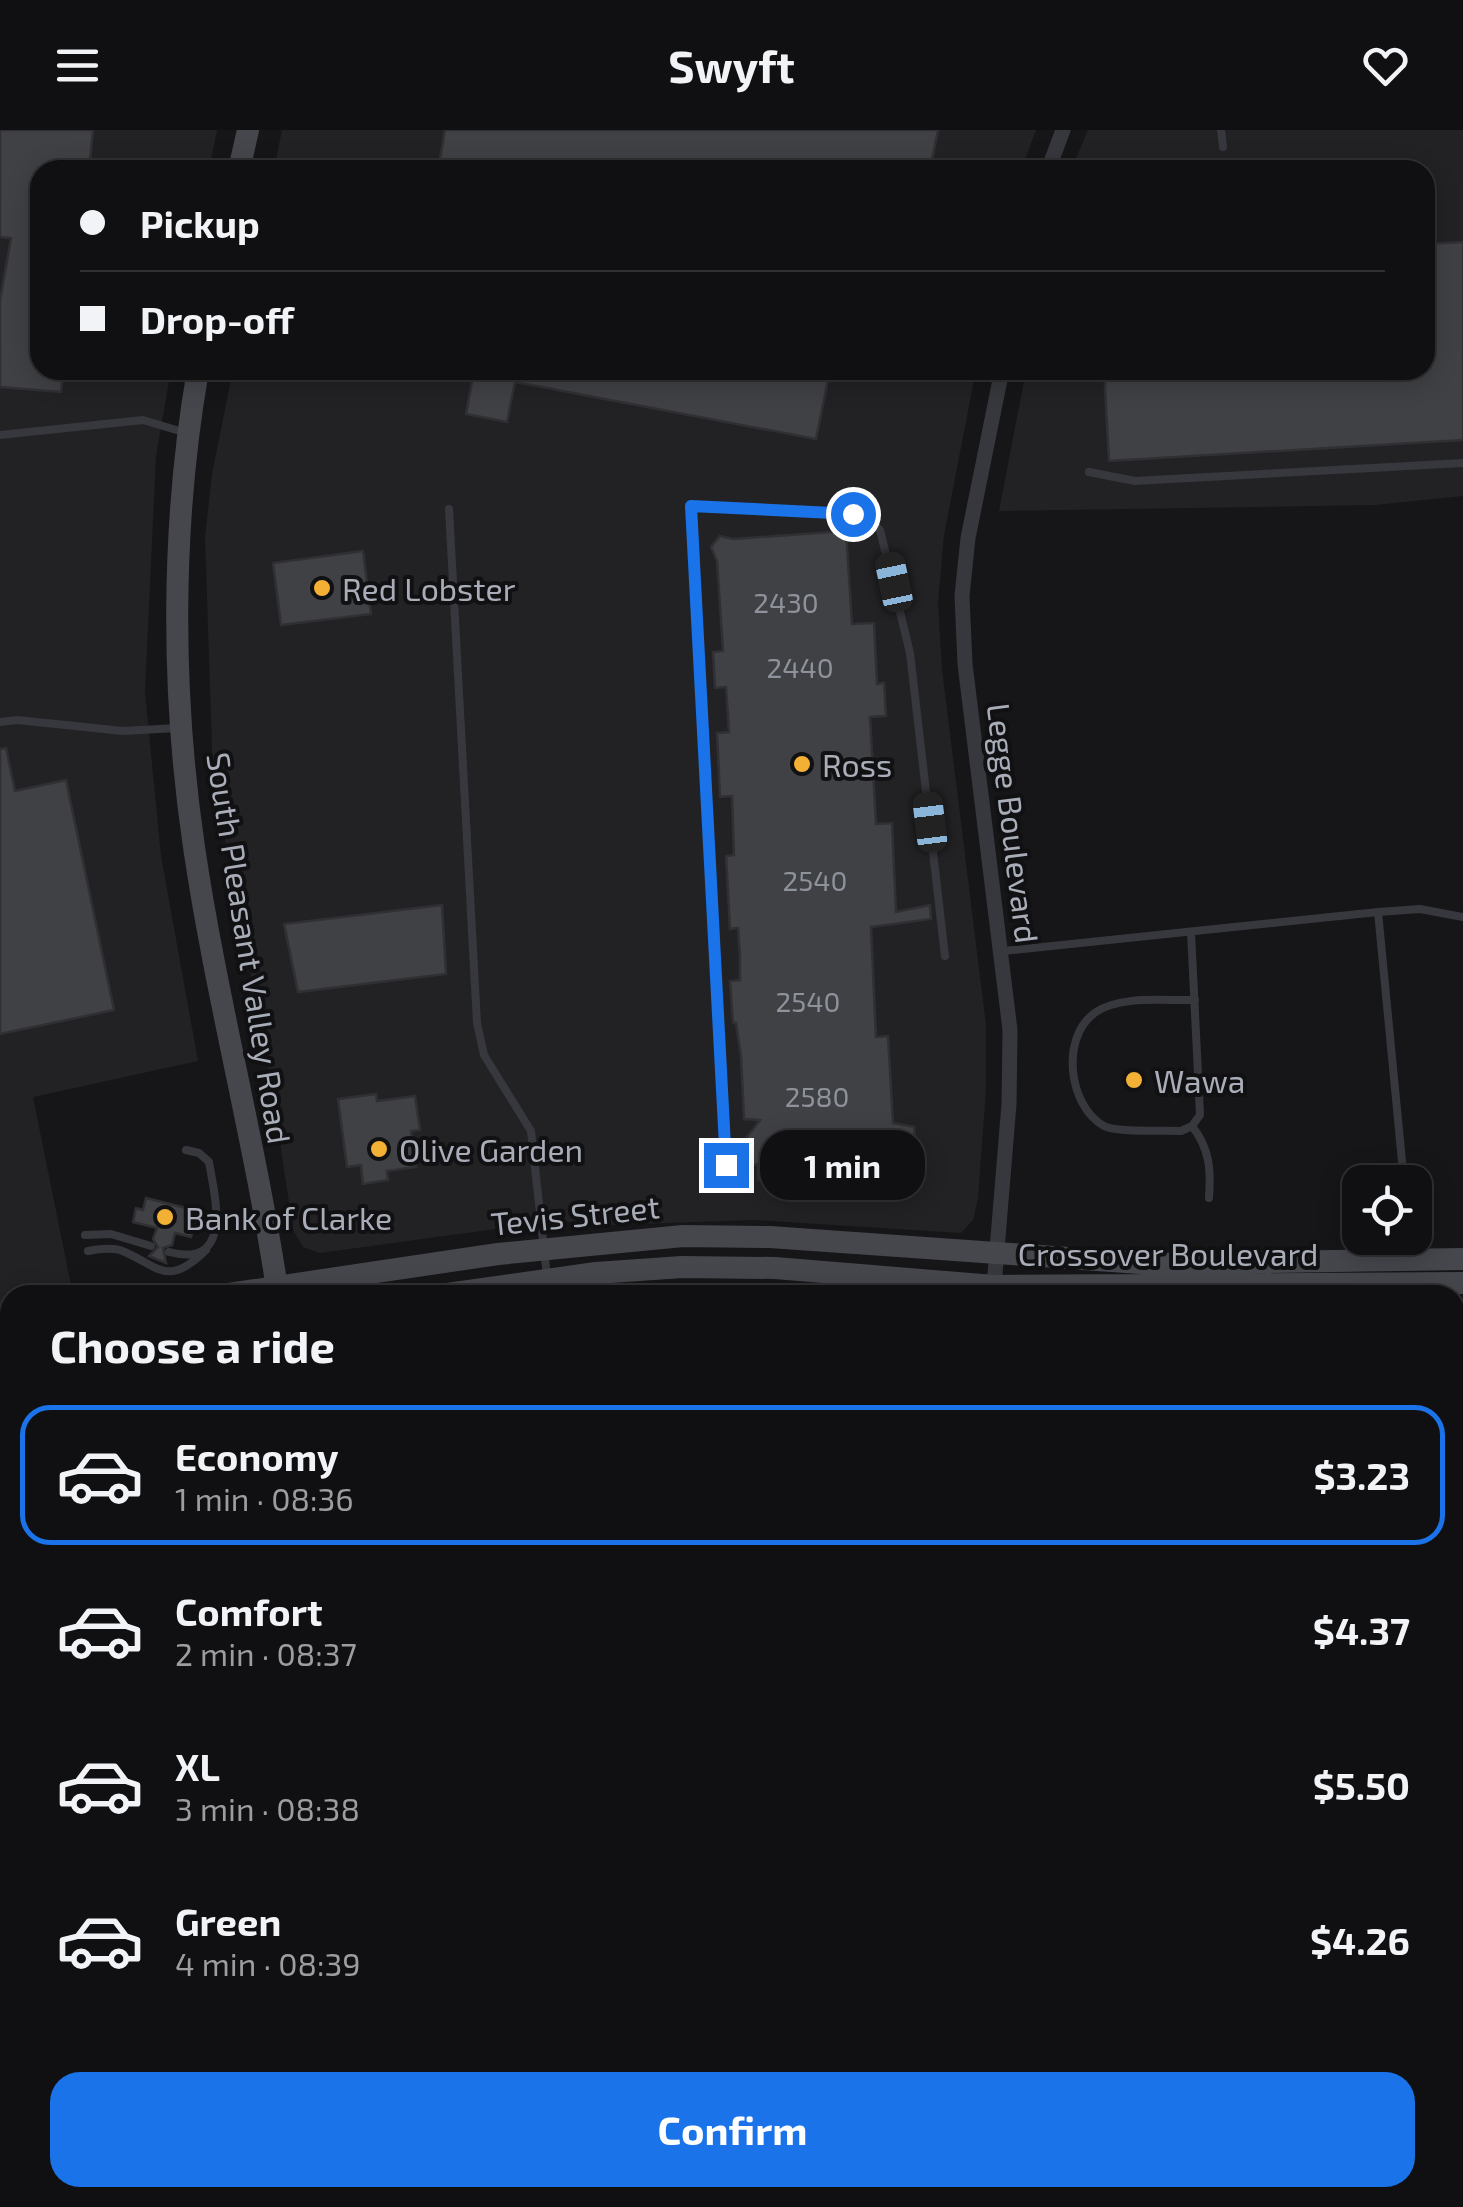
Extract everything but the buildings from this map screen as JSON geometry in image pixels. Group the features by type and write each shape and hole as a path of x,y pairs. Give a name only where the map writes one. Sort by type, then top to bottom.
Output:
{"main road":[{"path":"241,160 248,130"},
{"name":"South Pleasant Valley Road","path":"197,380 179,584 182,727 194,850 276,1285"},
{"name":"Tevis Street","path":"314,1285 544,1248 640,1238 728,1236 996,1255"},
{"name":"Crossover Boulevard","path":"996,1255 1463,1283"},
{"name":"Crossover Boulevard","path":"1226,1285 1411,1281 1463,1258"},
{"name":"Tevis Street","path":"562,1285 627,1271 730,1266 939,1285"}],"street":[{"path":"1052,160 1063,130"},
{"name":"Legge Boulevard","path":"994,1285 1010,1064 1002,951 962,624 968,538 1000,380"}],"lane":[{"path":"1221,130 1223,147"},
{"path":"0,435 144,420 189,434"},
{"path":"1089,472 1135,481 1463,464"},
{"path":"726,1165 691,506 845,512 867,518 880,530 910,652 945,956"},
{"path":"449,509 477,1023 484,1055 531,1131 548,1285"},
{"path":"0,722 17,720 123,731 182,727"},
{"path":"1002,951 1420,908 1463,917"},
{"path":"1378,912 1402,1165"},
{"path":"1191,932 1200,1116 1192,1126 1181,1130 1106,1128 1078,1095 1073,1071 1075,1044 1082,1025 1095,1012 1116,1003 1194,1000"},
{"path":"1192,1126 1204,1141 1209,1160 1209,1198"},
{"path":"88,1251 122,1251 143,1265 164,1272 196,1259 212,1240 218,1220 209,1162 186,1150"},
{"path":"85,1235 111,1234 151,1246"},
{"path":"170,1252 190,1254 212,1240"},
{"path":"1410,1255 1411,1281"}],"shaded area":[{"path":"0,130 217,130 211,160 30,160 30,380 169,380 156,455 145,692 161,856 198,1061 33,1097 71,1285 0,1285"},
{"path":"282,130 1036,130 1025,160 276,160"},
{"path":"1088,130 1463,130 1463,496 1375,505 999,511 1024,380 1435,380 1435,160 1075,160"},
{"path":"231,380 974,380 944,535 938,602 942,669 986,1025 978,1199 973,1220 961,1233 753,1220 583,1226 562,1220 320,1253 303,1247 293,1230 270,1075 213,777 205,537 212,474"}],"place":[{"name":"Red Lobster","path":"322,588"},
{"name":"Ross","path":"802,764"},
{"name":"Wawa","path":"1134,1080"},
{"name":"Olive Garden","path":"379,1149"},
{"name":"Bank of Clarke","path":"165,1217"}],"route":[{"path":"726,1165 691,506 853,514"}]}
